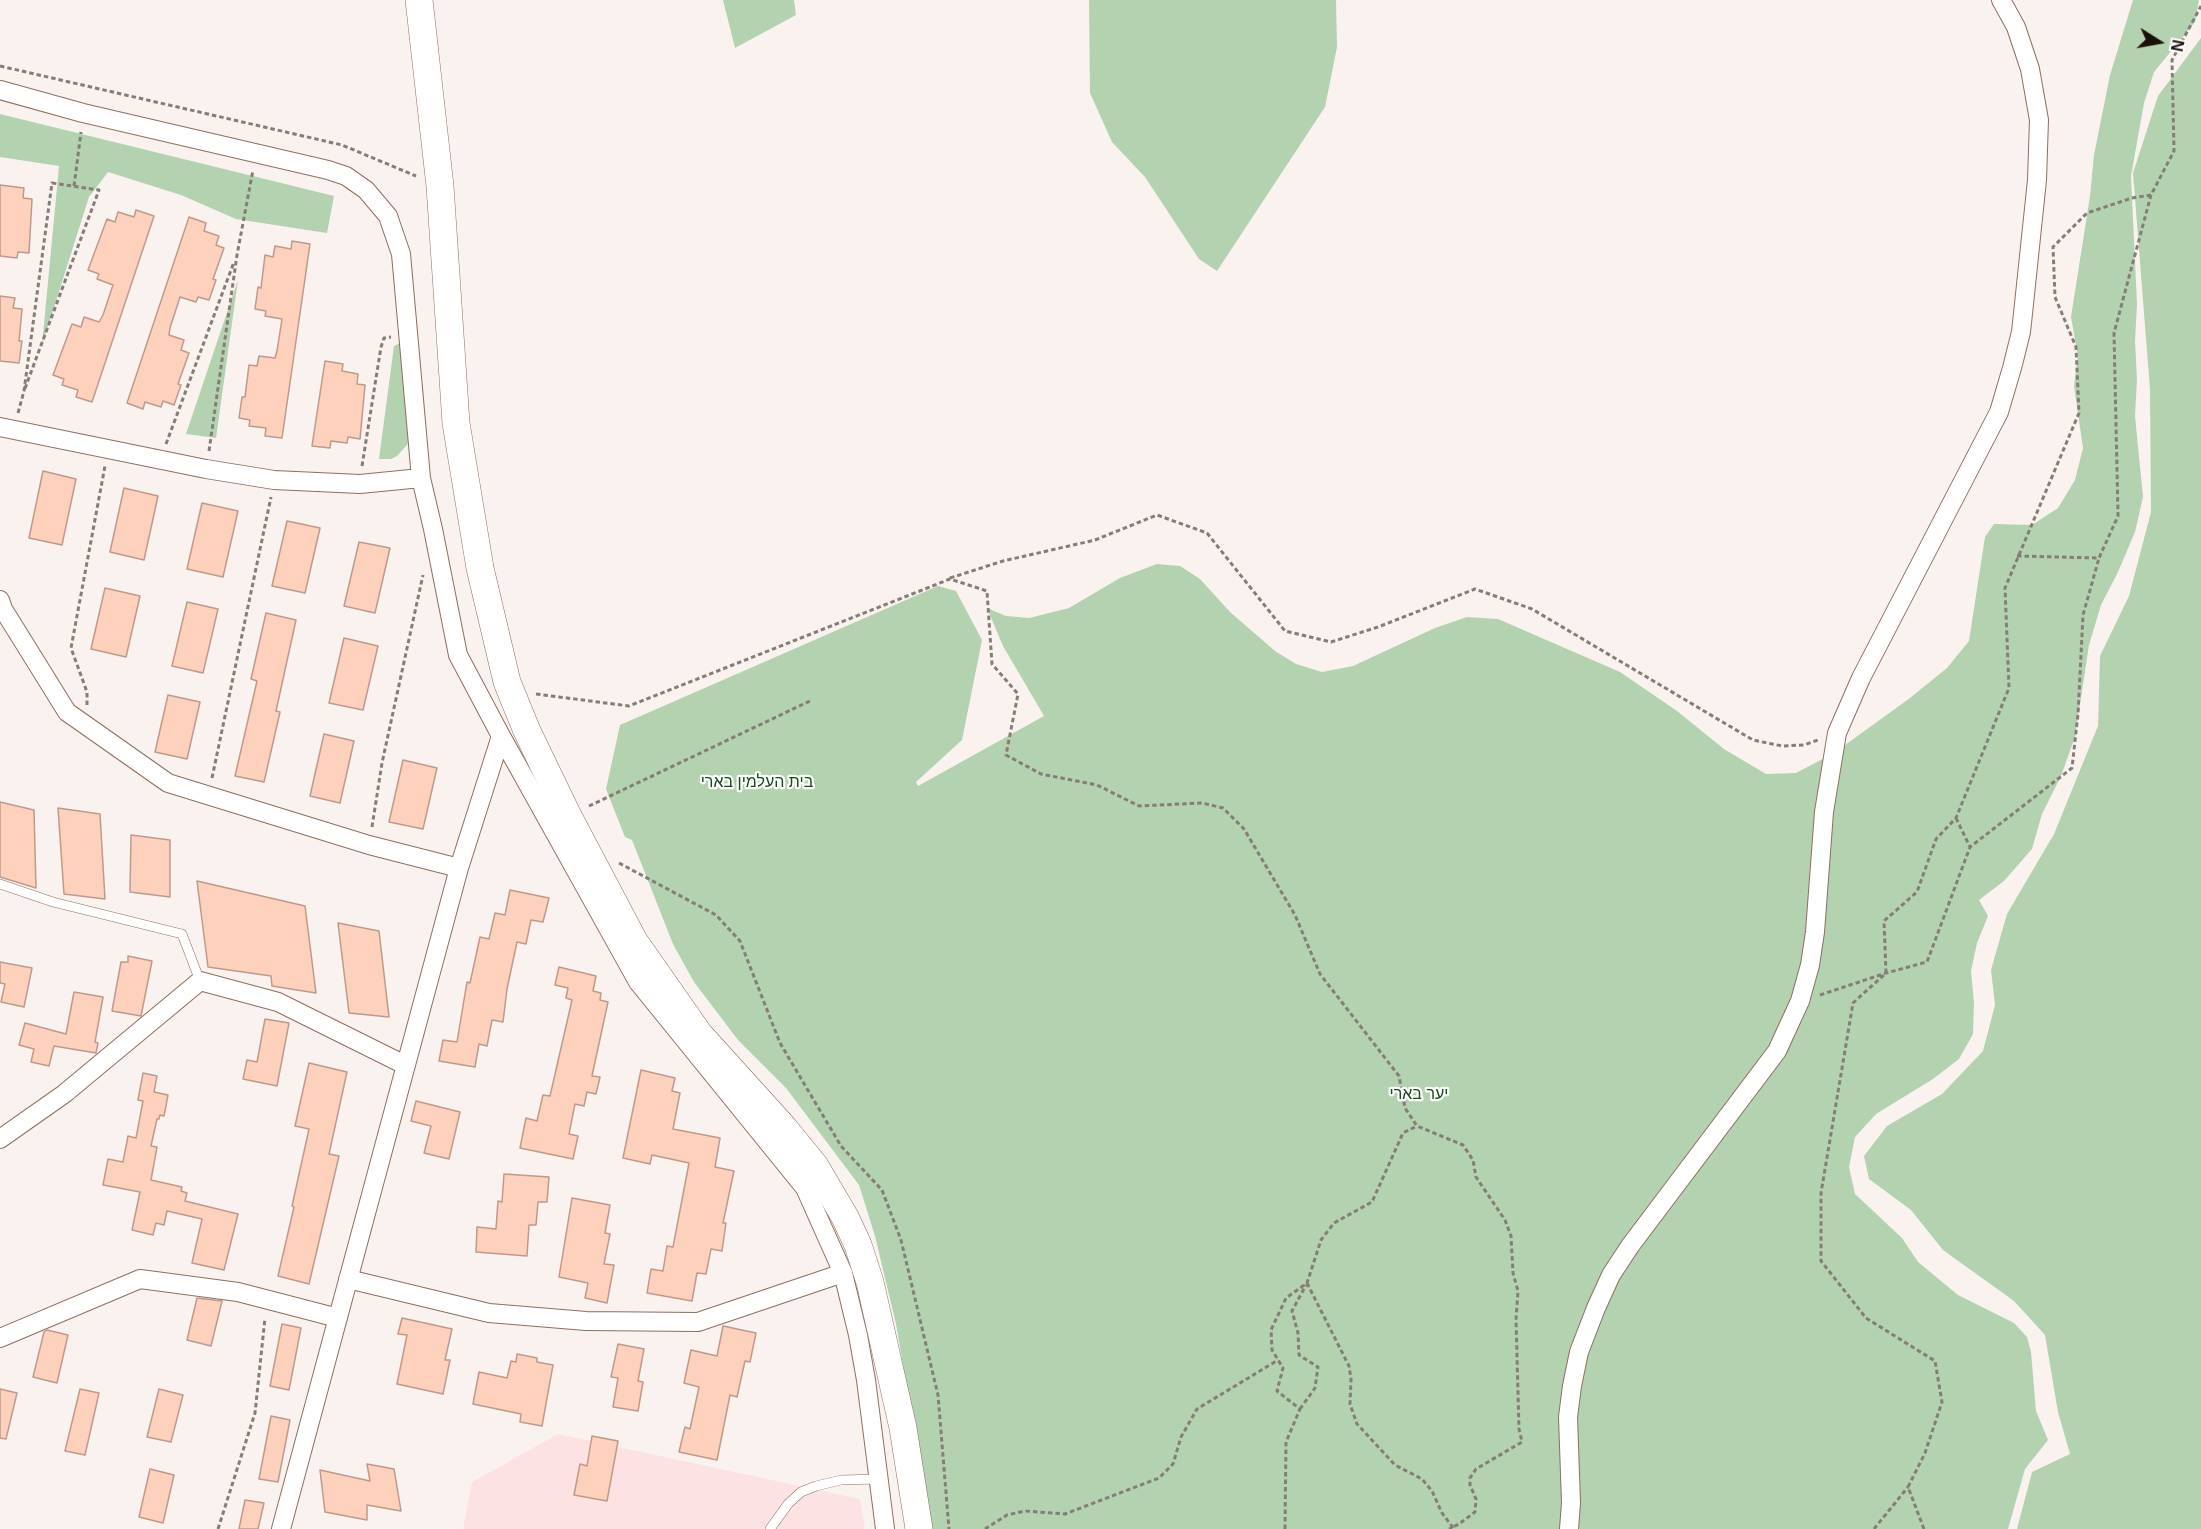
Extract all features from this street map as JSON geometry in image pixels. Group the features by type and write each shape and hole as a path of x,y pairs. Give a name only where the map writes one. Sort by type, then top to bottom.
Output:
{"street":[{"path":"419,0 440,186 456,423 480,568 507,682 527,731 568,816 634,942 699,1034 815,1166 845,1217 858,1245 870,1282 903,1428 920,1529"},
{"path":"1569,1529 1568,1417 1580,1352 1596,1308 1611,1275 1630,1246 1777,1051 1800,1001 1810,965 1815,932 1824,812 1837,733 1861,678 1999,412 2021,332 2037,180 2038,120 2030,69 2016,27 2001,0"},
{"path":"0,90 83,113 328,170 346,176 366,190 388,216 401,254 421,478 458,655 638,982 805,1188 843,1273 866,1380 885,1529"},
{"path":"7,428 206,469 274,480 360,484 421,478"},
{"path":"1,607 67,712 168,783 369,845 459,868"},
{"path":"281,1529 459,868 501,736"},
{"path":"0,1139 64,1094 200,981 278,1002 405,1065"},
{"path":"348,1280 489,1314 586,1321 698,1322 843,1273"},
{"path":"0,1338 140,1279 238,1292 338,1318"}],"lane":[{"path":"0,884 53,902 182,934 200,981"},
{"path":"770,1529 788,1504 801,1492 841,1480 878,1479"}],"path":[{"path":"1800,1001 1927,962 1970,847 2072,768 2078,714 2083,615 2099,558 2118,516 2114,333 2151,195 2174,151 2172,60 2201,6"},
{"path":"0,66 342,145 440,186"},
{"path":"75,186 83,113"},
{"path":"206,469 237,255 256,153"},
{"path":"7,428 24,391 99,190 52,183 24,391"},
{"path":"1874,1529 1908,1487 1925,1454 1942,1402 1935,1361 1866,1318 1821,1261 1821,1193 1853,1003 1886,973 1884,921 1917,892 1936,839 1956,818 2008,688 2005,588 2079,413 2076,347 2055,297 2053,247 2087,213 2132,198 2151,195"},
{"path":"160,460 237,255"},
{"path":"360,484 381,347 384,338 408,335"},
{"path":"80,721 87,707 87,692 71,648 108,449"},
{"path":"208,796 274,480"},
{"path":"507,682 540,695 629,706 950,579 1003,561 1095,540 1157,515 1207,533 1285,631 1331,642 1378,627 1475,589 1532,609 1753,740 1782,746 1804,745 1837,733"},
{"path":"2017,556 2099,558"},
{"path":"369,845 382,763 426,564"},
{"path":"950,579 987,591 992,664 1018,694 1006,755 1041,774 1097,784 1139,806 1202,803 1223,807 1244,829 1295,915 1320,974 1399,1076 1405,1108 1417,1126 1463,1145 1473,1160 1476,1177 1505,1220 1511,1236 1513,1273 1518,1291 1516,1319 1519,1429 1522,1442 1476,1469 1470,1478 1470,1485 1476,1499 1475,1512 1452,1528 1432,1491 1422,1479 1395,1465 1357,1424 1350,1404 1351,1379 1348,1366 1307,1283"},
{"path":"568,816 812,700"},
{"path":"1956,818 1970,847"},
{"path":"1285,1529 1286,1442 1300,1409 1315,1388 1318,1367 1299,1355 1298,1333 1292,1311 1307,1283 1321,1240 1334,1223 1372,1202 1403,1133 1417,1126"},
{"path":"1300,1409 1277,1391 1283,1368 1272,1350 1271,1330 1286,1298 1307,1283"},
{"path":"218,1529 255,1413 267,1300"},
{"path":"985,1529 1007,1515 1025,1511 1065,1514 1159,1478 1173,1464 1181,1437 1197,1409 1278,1360"},
{"path":"1908,1487 1924,1529"}],"shaded area":[{"path":"558,1434 860,1499 865,1529 463,1529 472,1482"}],"green space":[{"path":"723,0 794,0 796,15 735,48"},
{"path":"1089,0 1336,0 1337,47 1325,107 1217,271 1199,259 1145,177 1112,142 1090,93"},
{"name":"יער בארי","path":"2133,0 2199,0 2195,22 2154,72 2144,103 2131,176 2137,304 2135,416 2143,497 2135,532 2101,605 2089,645 2075,737 2061,776 2042,814 2032,849 2004,881 1979,900 1988,916 1977,943 1971,971 1974,1003 1973,1034 1959,1059 1933,1079 1876,1114 1855,1137 1849,1167 1855,1194 1902,1238 1918,1262 1958,1295 2014,1323 2027,1337 2031,1352 2036,1411 2048,1440 2025,1469 2008,1529 931,1529 896,1324 875,1236 859,1185 786,1088 738,1040 694,982 673,944 632,840 625,837 606,789 620,725 938,586 956,591 982,640 962,740 916,782 918,786 1044,716 1003,646 987,608 1006,616 1029,618 1069,608 1120,578 1157,564 1180,566 1200,579 1230,612 1275,651 1296,664 1322,672 1353,666 1435,628 1467,617 1498,619 1620,672 1677,711 1724,749 1766,774 1796,773 1834,753 1947,668 1969,641 1985,537 1994,524 2032,525 2058,508 2075,480 2083,448 2074,386 2078,356 2071,317 2090,196 2094,155 2110,75"},
{"path":"2201,38 2201,1529 2017,1529 2032,1472 2070,1454 2058,1412 2045,1335 2014,1301 1943,1250 1911,1210 1869,1179 1864,1156 1887,1126 1942,1094 1983,1051 1995,1005 1991,970 2007,914 2054,834 2098,726 2100,656 2129,596 2151,512 2150,389 2133,173 2158,96"},
{"path":"0,114 334,196 327,233 236,219 181,195 108,172 89,197 42,345 59,166 0,157"},
{"path":"238,280 216,438 186,434"},
{"path":"408,339 413,427 407,445 397,456 391,459 379,459 394,346"}],"building":[{"path":"0,185 24,188 23,198 32,199 29,253 18,252 17,258 0,256"},
{"path":"136,210 154,216 92,402 76,397 78,390 62,385 64,379 53,375 72,324 81,327 84,317 99,322 103,315 113,285 97,279 99,274 88,270 107,219 115,222 118,212 134,217"},
{"path":"189,217 206,223 204,231 219,236 216,245 224,248 213,279 216,280 209,300 198,297 196,302 180,297 170,328 169,335 184,340 181,350 189,353 178,384 181,385 174,405 163,401 161,407 145,402 143,409 127,403"},
{"path":"292,241 310,244 282,438 265,436 266,428 249,426 250,420 239,418 242,397 245,397 249,365 257,366 259,356 275,358 277,351 282,319 265,316 266,311 255,309 258,287 261,288 265,255 273,257 275,246 291,249"},
{"path":"0,296 15,298 13,308 22,309 19,363 0,361"},
{"path":"325,361 343,364 342,371 358,374 357,384 365,385 360,439 348,437 347,443 331,441 330,448 312,446"},
{"path":"43,471 76,479 62,545 29,538"},
{"path":"124,488 158,496 144,560 110,552"},
{"path":"202,503 238,511 223,577 187,569"},
{"path":"287,521 320,528 305,593 272,586"},
{"path":"359,542 390,548 375,613 344,606"},
{"path":"105,588 140,596 126,657 91,649"},
{"path":"187,602 218,609 203,673 172,666"},
{"path":"266,613 296,620 276,711 280,712 264,782 235,776 257,681 251,679"},
{"path":"344,638 378,646 363,710 329,703"},
{"path":"168,695 200,702 187,759 155,752"},
{"path":"324,734 354,741 340,803 310,796"},
{"path":"403,760 437,768 423,829 389,822"},
{"path":"0,802 34,810 36,888 0,877"},
{"path":"58,808 100,814 105,899 64,894"},
{"path":"131,835 170,840 170,897 130,892"},
{"path":"197,881 305,906 316,993 272,986 271,976 208,967"},
{"path":"510,890 549,898 543,922 531,920 526,944 517,942 503,1022 492,1020 487,1046 479,1044 475,1067 439,1061 443,1040 457,1042 467,982 470,983 480,937 489,939 495,913 505,915"},
{"path":"338,923 379,931 389,1017 349,1013"},
{"path":"128,956 152,961 141,1016 112,1011 121,962 128,962"},
{"path":"0,962 32,968 24,1007 1,1002 5,984 0,983"},
{"path":"559,967 596,976 593,991 601,993 600,1000 608,1002 592,1076 600,1077 596,1094 587,1092 584,1106 575,1104 569,1134 578,1136 573,1159 520,1148 526,1118 537,1121 543,1095 550,1096 572,1000 566,998 568,988 555,985"},
{"path":"74,992 103,997 95,1042 98,1043 96,1053 54,1046 49,1066 31,1062 34,1049 19,1045 25,1023 66,1034"},
{"path":"265,1019 289,1023 277,1086 243,1079 247,1060 257,1062"},
{"path":"309,1063 347,1072 329,1154 339,1156 309,1284 278,1276 309,1129 295,1126"},
{"path":"641,1070 675,1078 672,1091 680,1093 673,1129 720,1138 715,1167 734,1171 723,1223 726,1223 722,1251 711,1249 706,1274 697,1273 692,1301 647,1293 651,1269 663,1271 667,1246 673,1247 689,1163 652,1155 650,1164 623,1158"},
{"path":"143,1073 157,1076 154,1092 168,1095 164,1116 160,1115 157,1119 151,1146 157,1147 151,1180 182,1187 181,1191 187,1193 185,1201 238,1214 224,1270 192,1263 202,1219 167,1211 164,1225 156,1223 153,1235 132,1230 140,1192 103,1185 108,1159 123,1162 128,1136 136,1138 143,1101 138,1100"},
{"path":"416,1101 460,1112 449,1159 424,1153 431,1126 411,1121"},
{"path":"504,1174 549,1177 547,1202 538,1202 536,1225 529,1225 527,1256 476,1252 477,1227 496,1229 498,1201 502,1202"},
{"path":"572,1198 610,1205 605,1233 610,1234 604,1264 614,1265 607,1303 585,1298 588,1283 559,1277"},
{"path":"197,1298 222,1301 211,1346 187,1340"},
{"path":"402,1318 452,1329 445,1360 450,1360 443,1394 397,1384 407,1335 398,1334"},
{"path":"282,1324 301,1328 289,1390 270,1386"},
{"path":"723,1326 756,1333 750,1362 745,1361 737,1397 730,1395 717,1460 679,1452 685,1427 690,1429 699,1387 684,1383 691,1350 717,1356"},
{"path":"47,1330 68,1335 57,1383 33,1377 44,1332"},
{"path":"618,1344 644,1349 638,1381 643,1382 638,1411 613,1407 618,1378 611,1377"},
{"path":"517,1354 537,1358 537,1362 553,1365 542,1426 520,1422 521,1414 473,1404 479,1372 507,1378 511,1361 516,1362"},
{"path":"0,1389 17,1393 6,1439 0,1438"},
{"path":"80,1389 99,1393 85,1455 65,1451"},
{"path":"159,1389 183,1395 171,1442 147,1437"},
{"path":"271,1416 290,1420 278,1482 259,1479"},
{"path":"592,1436 618,1441 607,1501 574,1495 580,1464 587,1466"},
{"path":"367,1464 394,1469 401,1511 367,1505 367,1520 325,1512 320,1470 370,1481"},
{"path":"150,1469 174,1475 163,1523 139,1517"},
{"path":"245,1500 264,1503 258,1529 239,1529"}],"park label":[{"name":"בית העלמין בארי","path":"757,783"}]}
